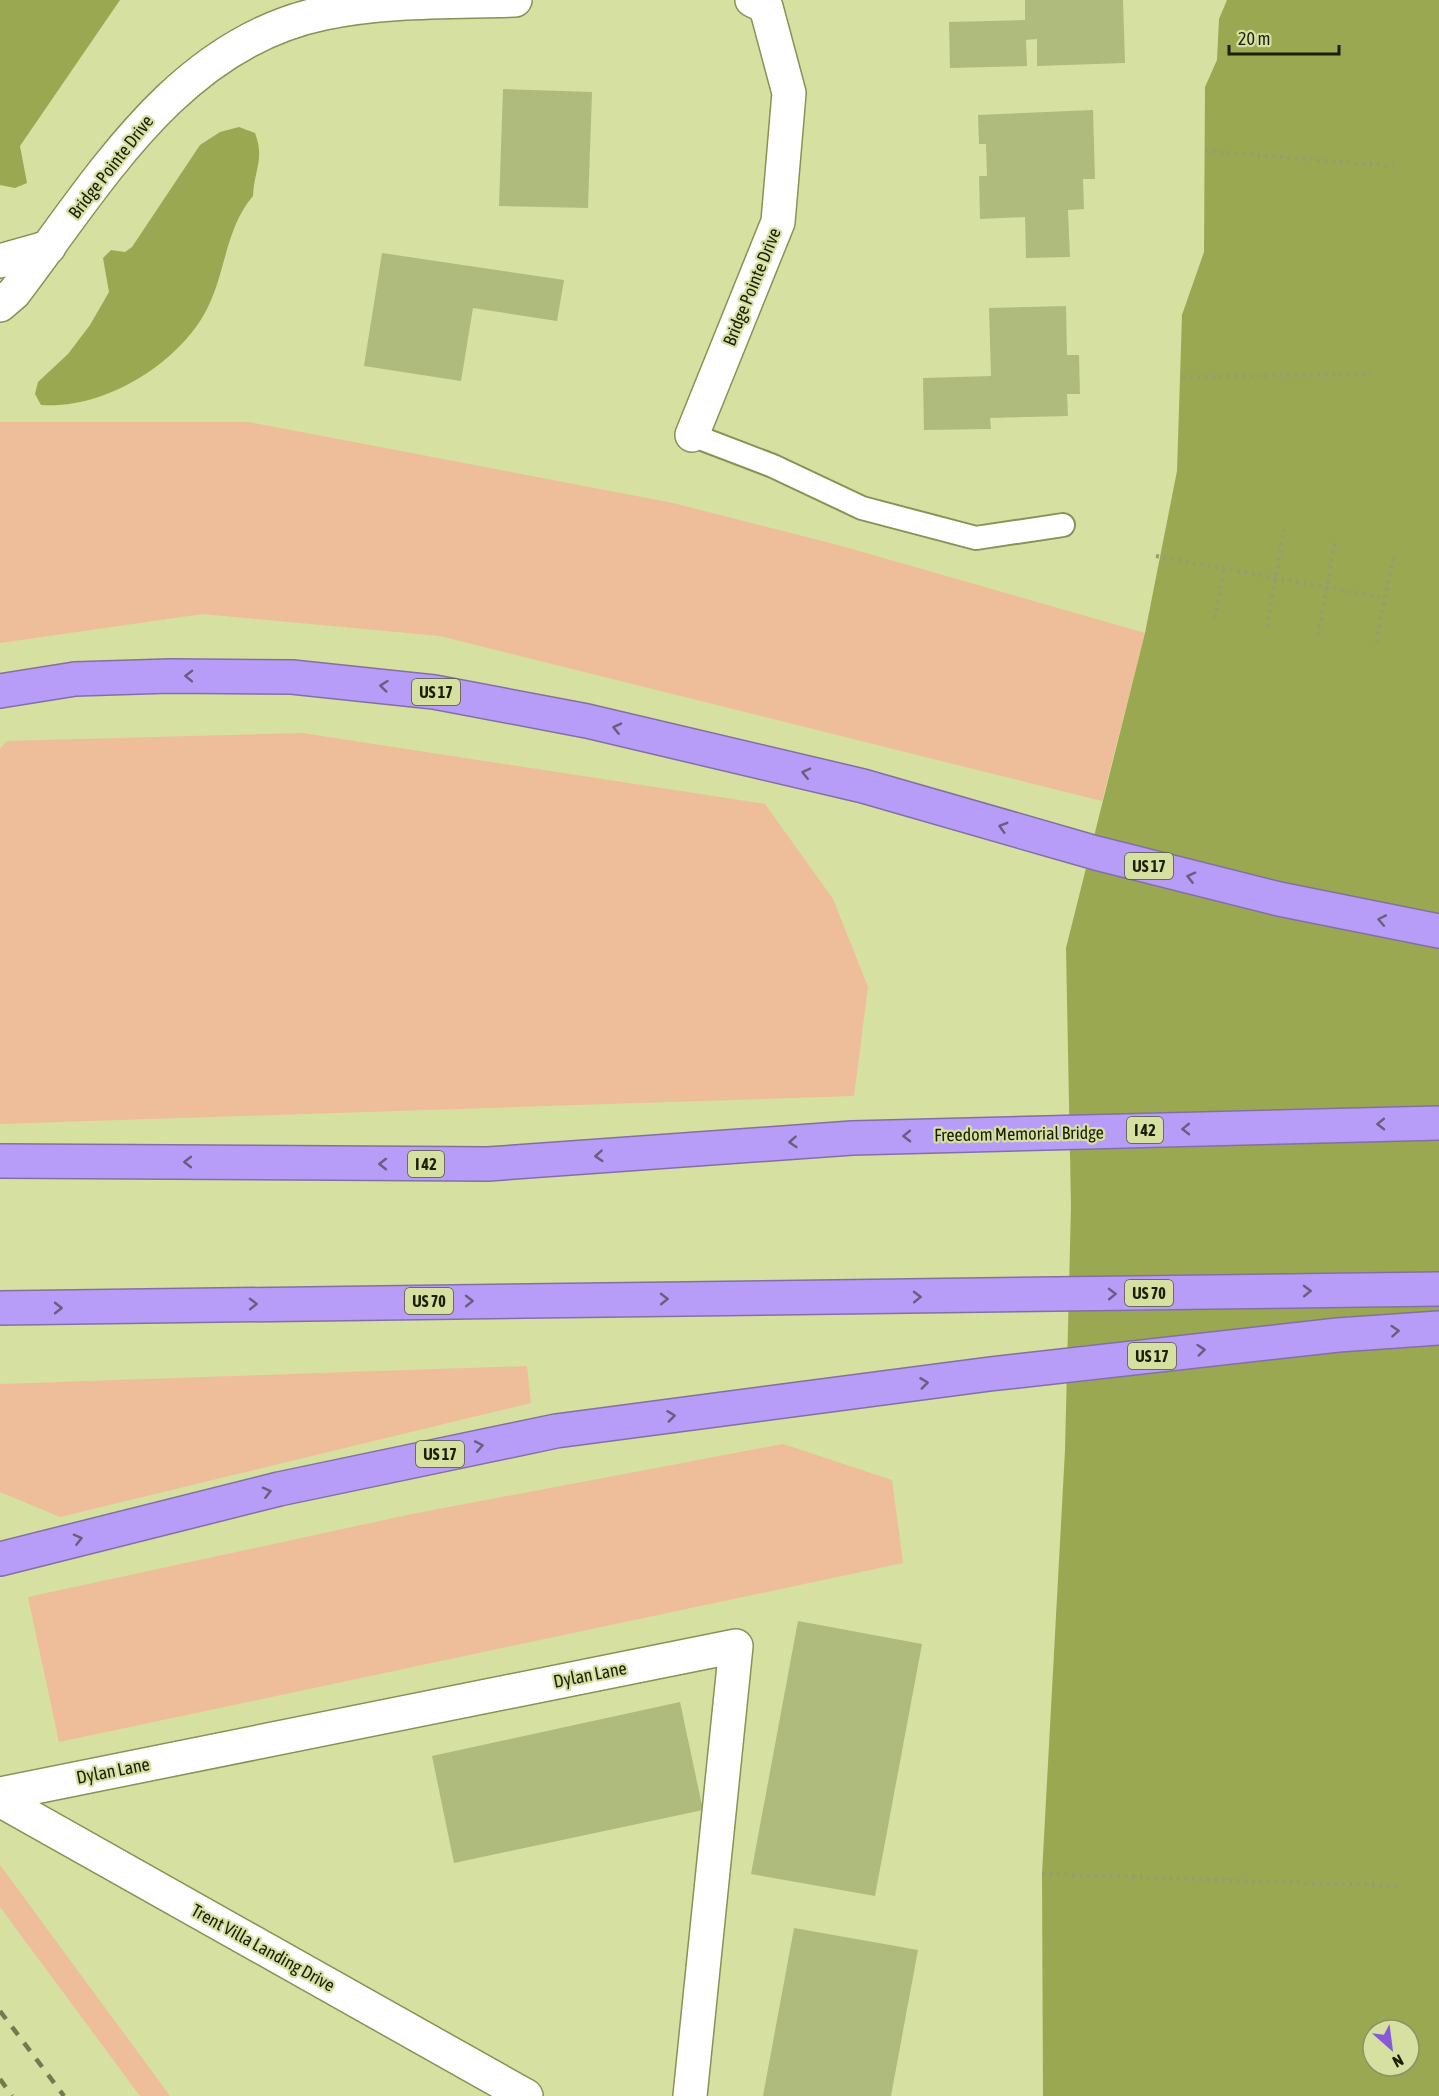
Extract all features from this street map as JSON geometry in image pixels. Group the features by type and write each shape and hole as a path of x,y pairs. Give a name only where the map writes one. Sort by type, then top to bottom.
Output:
{"highway":[{"name":"US 17","path":"0,691 75,679 181,676 292,677 435,692 587,721 863,786 1096,853 1279,899 1439,932"},
{"name":"Freedom Memorial Bridge","path":"0,1161 488,1164 852,1138 1439,1123"},
{"name":"US 70","path":"0,1308 1439,1289"},
{"name":"US 17","path":"11,1556 279,1490 545,1433 866,1390 1338,1335 1439,1328"}],"street":[{"name":"Bridge Pointe Drive","path":"0,305 14,293 138,128 169,97 203,70 239,46 279,26 322,13 369,6 515,0"},
{"name":"Bridge Pointe Drive","path":"692,435 778,222 789,93 766,7 752,0"},
{"path":"0,261 49,247"},
{"name":"Dylan Lane","path":"0,1794 736,1646 690,2096"},
{"name":"Trent Villa Landing Drive","path":"0,1800 526,2096"}],"lane":[{"path":"692,435 773,466 862,508 976,538 1064,525"}],"path":[{"path":"1205,151 1393,166"},
{"path":"1182,377 1371,374"},
{"path":"1267,627 1284,529"},
{"path":"1318,635 1336,538"},
{"path":"1376,642 1394,554"},
{"path":"1156,556 1384,598"},
{"path":"1215,618 1224,570"},
{"path":"1042,1874 1400,1886"}],"shaded area":[{"path":"0,0 120,0 20,146 27,183 15,188 0,185"},
{"path":"1227,0 1439,0 1439,2096 1043,2096 1042,1874 1065,1450 1071,1206 1066,948 1145,633 1177,471 1182,315 1204,252 1205,87 1217,60 1219,19"},
{"path":"239,127 255,133 258,142 259,158 253,196 237,222 213,295 194,329 159,365 137,380 89,400 65,405 41,405 35,394 38,382 68,354 90,325 109,292 103,258 111,250 125,252 132,247 200,145 220,132"},
{"path":"0,422 249,422 673,503 838,545 1145,633 1102,801 440,636 202,614 0,643"},
{"path":"302,733 765,804 833,899 868,987 854,1096 0,1124 0,749 6,741"},
{"path":"527,1366 531,1403 60,1517 0,1492 0,1384"},
{"path":"783,1444 892,1480 903,1563 59,1742 28,1597 412,1514"},
{"path":"0,1865 170,2096 140,2096 0,1907"}],"building":[{"path":"1025,0 1123,0 1125,63 1037,66 1037,39 1026,40 1027,66 950,68 949,22 1025,20"},
{"path":"503,89 592,92 588,208 499,206"},
{"path":"1093,110 1095,179 1083,179 1084,209 1068,210 1070,257 1026,258 1025,217 980,219 979,176 987,176 986,144 979,144 978,115"},
{"path":"382,253 564,280 557,321 473,308 461,381 364,366"},
{"path":"1066,306 1067,355 1079,355 1080,394 1067,394 1068,416 990,418 991,429 924,430 923,378 991,376 989,308"},
{"path":"798,1621 922,1644 875,1896 751,1874"},
{"path":"680,1702 703,1810 454,1863 432,1756"},
{"path":"794,1928 918,1950 891,2096 763,2096"}],"railway":[{"path":"0,2011 64,2096"},
{"path":"0,2079 12,2096"}]}
